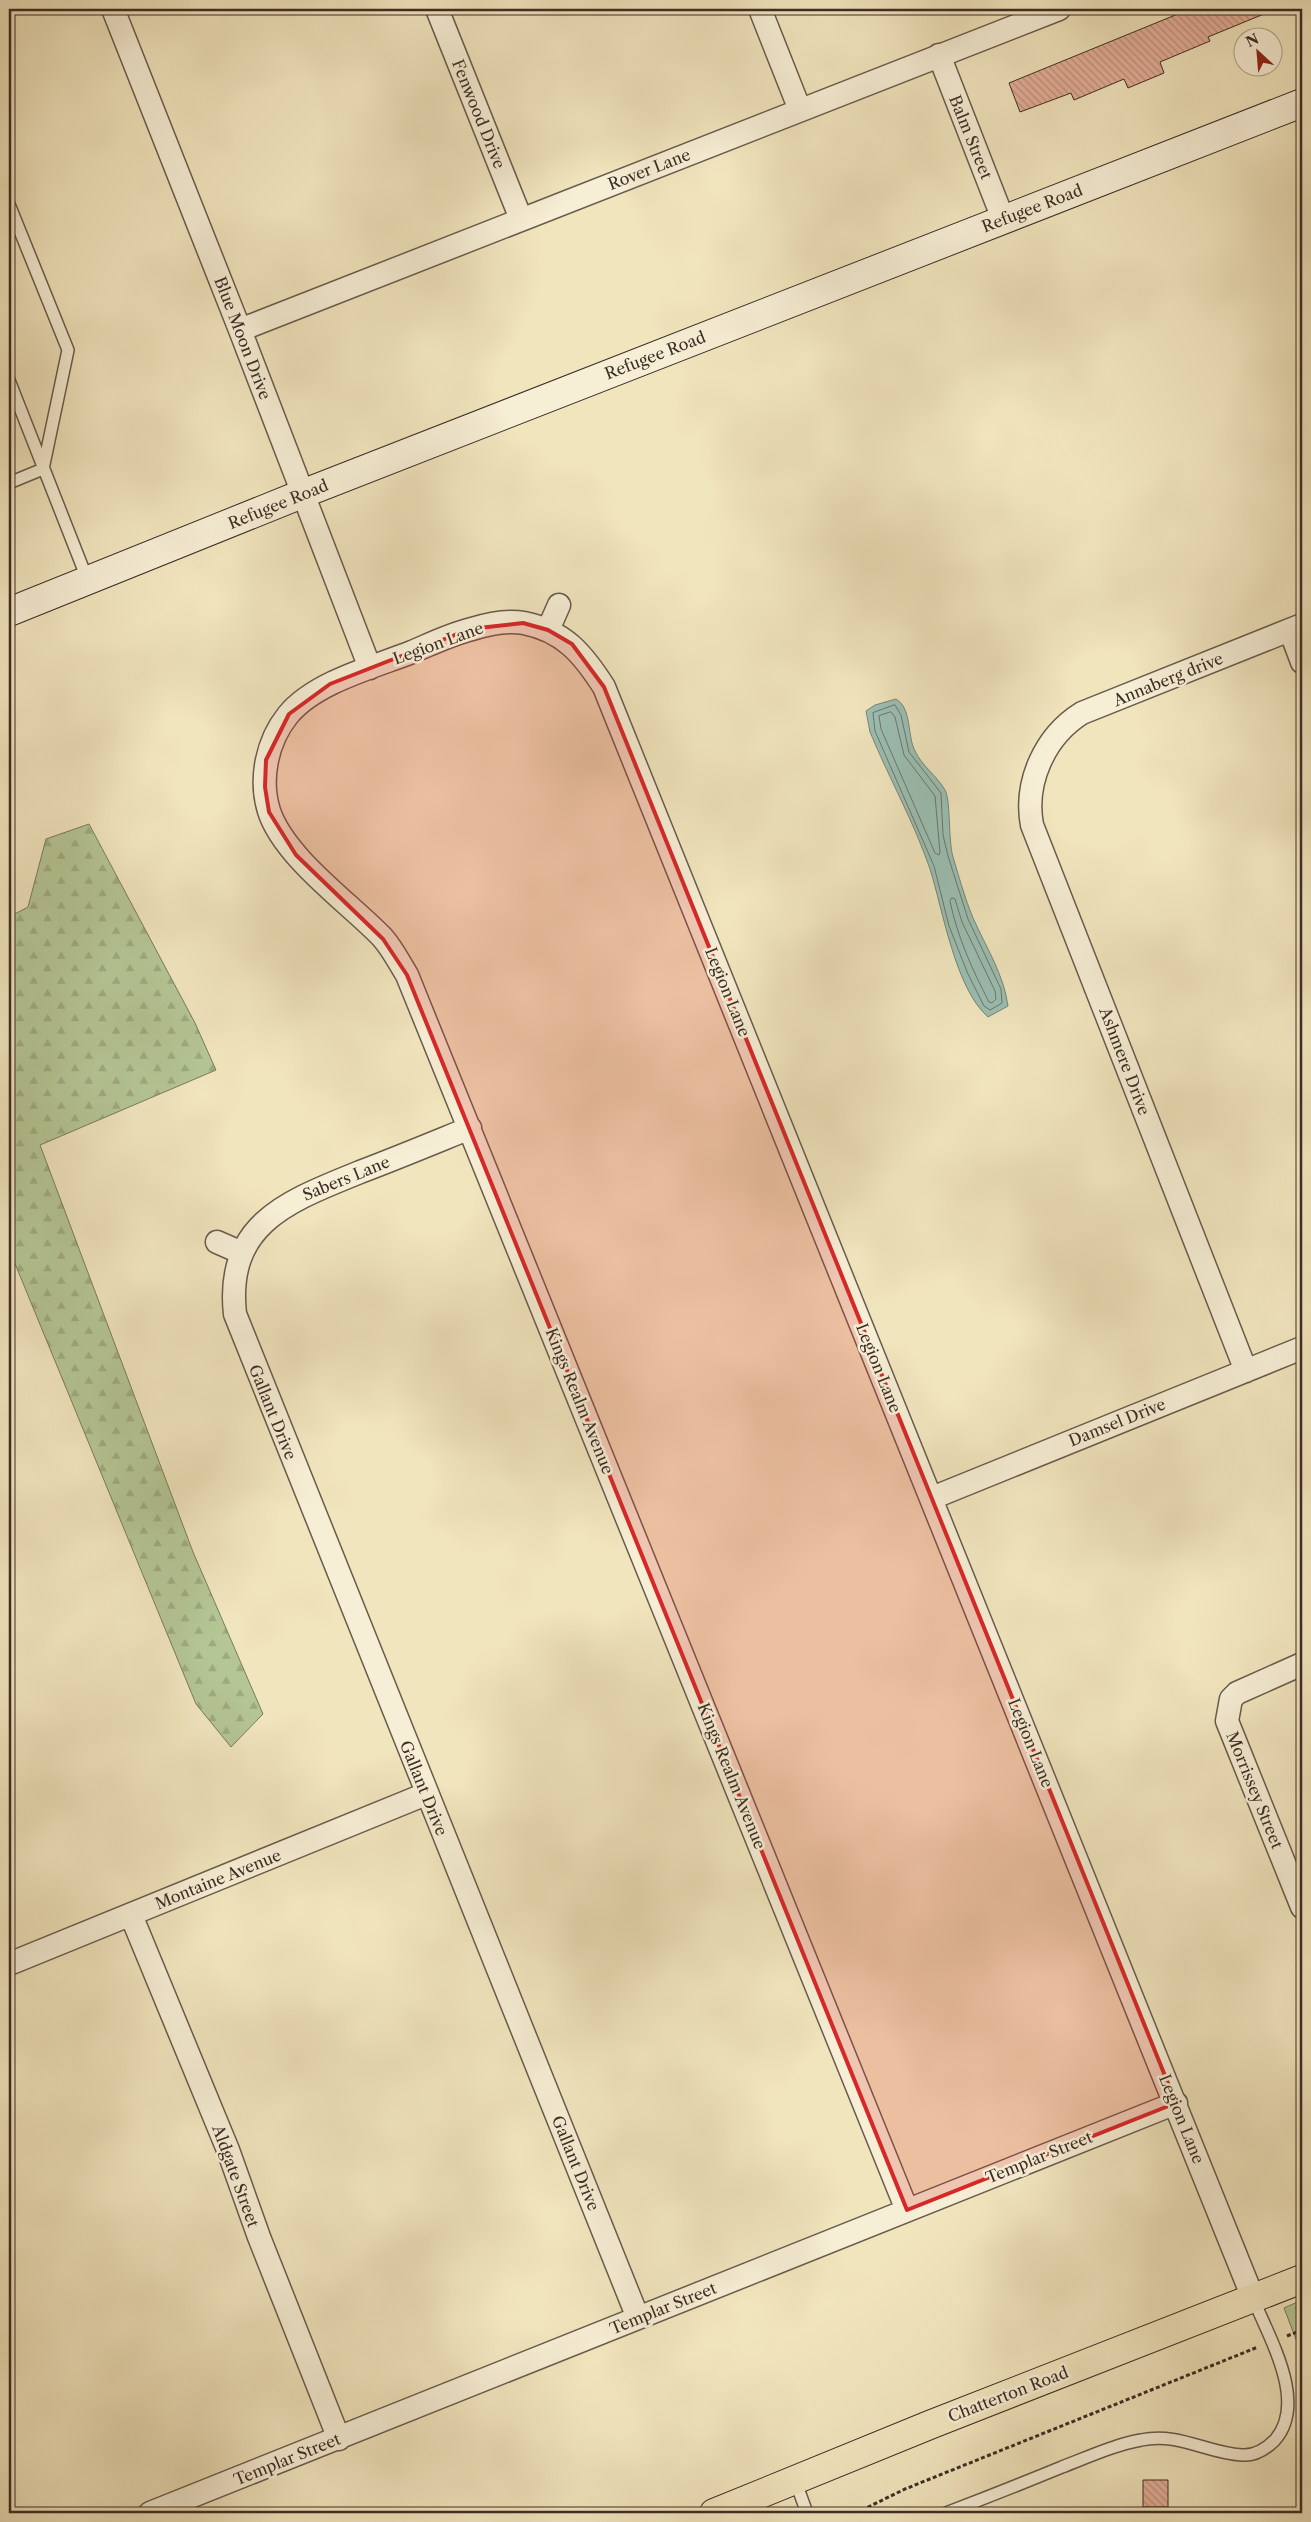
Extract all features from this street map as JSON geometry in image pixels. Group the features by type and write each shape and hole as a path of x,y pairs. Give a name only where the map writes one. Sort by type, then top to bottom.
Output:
{"main road":[{"name":"Chatterton Road","path":"714,2513 1302,2279"}],"street":[{"name":"Blue Moon Drive","path":"113,9 240,330 370,668"},
{"name":"Fenwood Drive","path":"437,9 521,219"},
{"path":"760,9 800,110"},
{"name":"Rover Lane","path":"240,330 1059,9"},
{"name":"Balm Street","path":"939,56 1003,219"},
{"name":"Refugee Road","path":"9,612 302,494 1302,103"},
{"path":"548,630 559,605"},
{"name":"Legion Lane","path":"370,668 470,629 496,623 523,623 548,630 572,644 590,663 604,686 1253,2298"},
{"path":"1296,627 1302,662"},
{"name":"Annaberg drive","path":"1046,750 1063,727 1082,713 1296,627"},
{"name":"Kings Realm Avenue","path":"370,668 330,684 308,697 288,714 274,736 266,760 265,787 269,812 281,835 296,855 383,939 408,975 907,2210"},
{"name":"Ashmere Drive","path":"1046,750 1038,766 1030,792 1032,825 1246,1370"},
{"name":"Sabers Lane","path":"242,1254 255,1230 264,1220 298,1198 470,1128"},
{"path":"217,1242 242,1254"},
{"name":"Gallant Drive","path":"242,1254 235,1273 233,1293 235,1314 241,1333 638,2318"},
{"name":"Damsel Drive","path":"932,1498 1302,1348"},
{"name":"Morrissey Street","path":"1302,1664 1243,1689 1232,1699 1228,1711 1230,1730 1302,1908"},
{"name":"Montaine Avenue","path":"9,1964 426,1794"},
{"name":"Aldgate Street","path":"130,1914 228,2150 259,2237 339,2439"},
{"name":"Templar Street","path":"150,2513 1176,2103"}],"lane":[{"path":"9,204 68,350 43,469"},
{"path":"9,380 88,580"},
{"path":"9,483 43,469"},
{"path":"946,2513 1112,2448 1143,2439 1190,2441 1223,2452 1243,2455 1258,2453 1280,2434 1289,2412 1288,2392 1271,2342 1253,2298"},
{"path":"795,2480 807,2513"}],"path":[{"path":"856,2513 905,2489 1302,2330"}],"highlighted area":[{"path":"523,623 548,630 572,644 604,687 1176,2103 907,2210 407,975 383,939 296,855 269,812 265,787 266,760 289,714 330,684 470,629"}],"green space":[{"path":"89,824 195,1023 216,1070 40,1145 193,1552 263,1714 231,1747 196,1704 9,1249 9,917 28,907 46,839"},
{"path":"1302,2300 1302,2355 1284,2308"}],"water":[{"path":"896,699 905,709 915,751 938,780 947,795 953,857 973,918 1003,983 1008,1006 988,1017 977,1004 959,968 924,852 870,732 866,711 875,705"}],"building":[{"path":"1190,9 1276,9 1208,37 1210,41 1160,62 1164,73 1128,88 1124,79 1074,100 1071,93 1020,112 1009,83"},
{"path":"1143,2480 1168,2480 1168,2507 1143,2507"}]}
